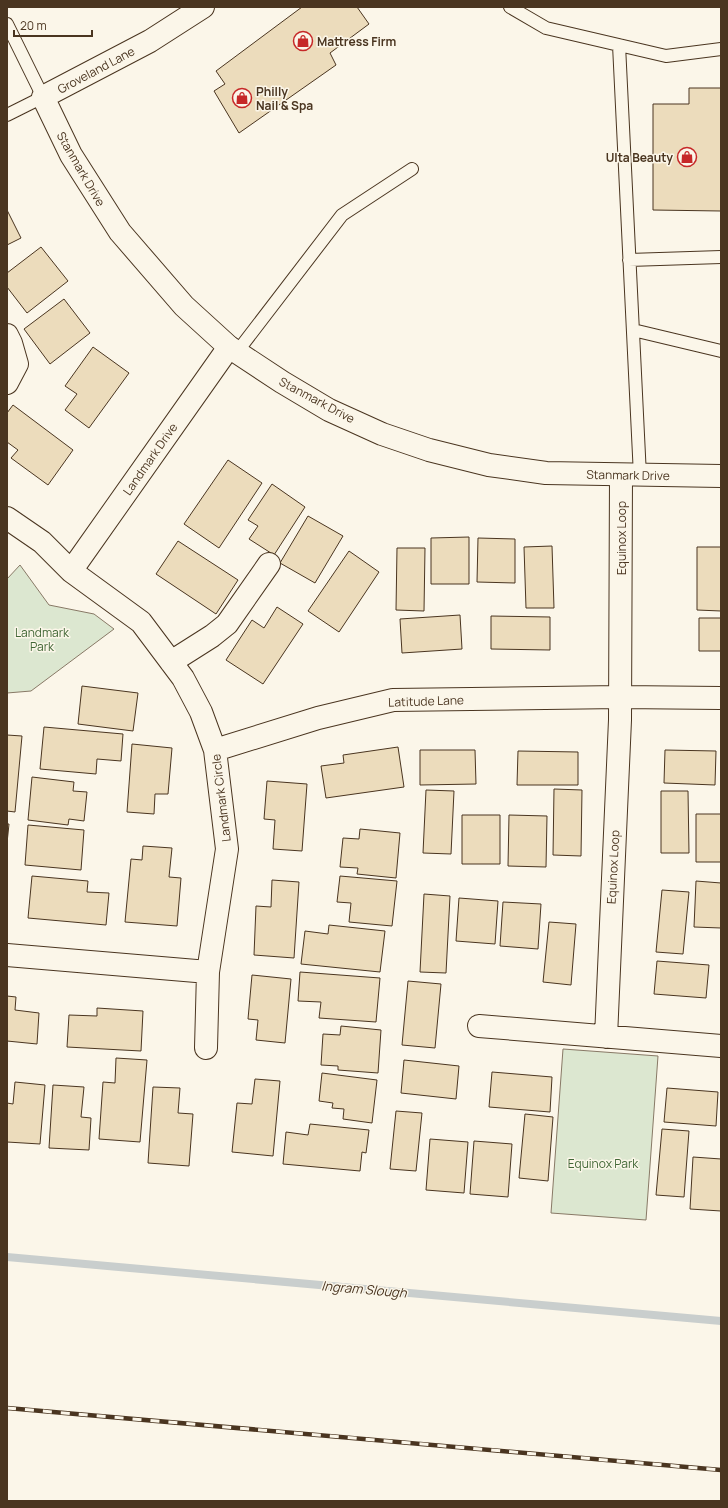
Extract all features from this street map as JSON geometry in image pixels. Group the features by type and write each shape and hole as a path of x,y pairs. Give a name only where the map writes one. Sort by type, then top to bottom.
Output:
{"street":[{"name":"Groveland Lane","path":"43,97 150,41 203,7"},
{"name":"Stanmark Drive","path":"43,97 71,154 120,232 184,306 233,350 329,410 382,434 429,450 489,465 546,473 630,476 721,476"},
{"path":"7,335 17,364 7,383"},
{"name":"Landmark Drive","path":"71,571 233,350"},
{"name":"Equinox Loop","path":"606,1037 630,476"},
{"name":"Landmark Circle","path":"7,518 42,542 71,571 141,622 183,678 201,712 215,750 227,849 208,972 206,1048"},
{"path":"171,662 212,636 227,624 269,564"},
{"path":"620,697 721,698"},
{"name":"Latitude Lane","path":"215,750 318,718 393,700 620,697"},
{"path":"7,955 208,972"},
{"path":"479,1026 721,1046"}],"lane":[{"path":"510,7 546,28 666,56 721,48"},
{"path":"7,24 43,97"},
{"path":"619,45 633,330 630,476"},
{"name":"Groveland Lane","path":"7,115 43,97"},
{"path":"233,350 342,215 412,169"},
{"path":"629,260 721,257"},
{"path":"633,330 721,351"}],"green space":[{"name":"Landmark Park","path":"20,565 49,605 94,614 114,629 31,691 7,693 7,579"},
{"name":"Equinox Park","path":"563,1049 658,1056 646,1220 551,1213"}],"building":[{"path":"302,7 357,7 369,24 330,53 336,65 239,133 214,91 225,84 216,71"},
{"name":"Ulta Beauty","path":"689,88 721,88 721,211 653,210 653,104 689,104"},
{"path":"7,210 21,238 7,245"},
{"path":"41,247 68,281 27,313 7,287 7,273"},
{"path":"64,299 90,333 50,364 24,329"},
{"path":"93,347 129,373 89,428 65,410 77,394 65,386"},
{"path":"13,405 73,450 48,485 11,458 18,450 7,442 7,413"},
{"path":"228,460 262,483 219,548 184,524"},
{"path":"272,484 305,507 274,555 249,539 258,526 248,520"},
{"path":"308,516 343,536 315,583 280,563"},
{"path":"469,537 469,584 431,584 431,538"},
{"path":"478,538 515,539 515,583 477,582"},
{"path":"178,541 238,580 216,614 156,574"},
{"path":"552,546 554,608 526,608 524,547"},
{"path":"697,547 721,547 721,611 697,610"},
{"path":"397,548 425,548 424,611 396,610"},
{"path":"349,551 379,572 339,632 308,611"},
{"path":"277,607 303,624 263,684 226,660 252,620 264,628"},
{"path":"460,615 462,649 402,653 400,619"},
{"path":"491,616 550,617 550,650 491,649"},
{"path":"699,618 721,618 721,651 699,651"},
{"path":"82,686 138,693 133,731 78,724"},
{"path":"44,727 123,734 121,761 97,759 96,774 40,769"},
{"path":"7,735 22,736 15,812 7,811"},
{"path":"132,744 172,748 168,794 155,794 154,814 127,812"},
{"path":"398,747 404,787 326,798 321,766 344,763 343,755"},
{"path":"420,750 475,750 476,784 420,785"},
{"path":"665,750 716,751 715,785 664,783"},
{"path":"518,751 578,752 578,785 517,785"},
{"path":"32,777 74,782 73,791 87,792 84,821 69,819 68,825 28,820"},
{"path":"267,781 307,784 302,851 273,849 275,820 264,819"},
{"path":"554,789 582,790 581,856 553,855"},
{"path":"426,790 454,791 451,854 423,853"},
{"path":"661,791 688,791 689,853 661,853"},
{"path":"696,814 721,814 721,862 696,862"},
{"path":"462,815 500,815 500,864 462,864"},
{"path":"509,815 547,816 546,867 508,866"},
{"path":"7,824 9,824 7,843"},
{"path":"28,825 84,830 81,870 25,865"},
{"path":"360,829 400,833 396,878 357,874 358,868 340,867 343,838 359,839"},
{"path":"143,846 172,848 169,877 181,878 177,926 125,922 131,859 142,860"},
{"path":"32,876 88,881 87,892 109,893 106,925 28,918"},
{"path":"340,876 397,881 392,926 349,922 351,903 337,902"},
{"path":"272,880 299,882 294,958 254,955 256,906 271,907"},
{"path":"696,881 721,883 721,928 694,927"},
{"path":"662,890 689,892 683,954 656,952"},
{"path":"424,894 450,896 446,973 420,972"},
{"path":"459,898 498,901 495,944 456,941"},
{"path":"503,902 541,904 538,949 500,946"},
{"path":"549,922 576,924 571,985 543,982"},
{"path":"329,925 385,931 380,972 301,964 305,931 328,934"},
{"path":"657,961 709,965 706,998 654,994"},
{"path":"300,972 380,978 376,1022 319,1018 321,1002 298,1001"},
{"path":"252,975 291,979 285,1043 256,1040 258,1020 248,1019"},
{"path":"408,981 441,984 435,1048 402,1045"},
{"path":"7,996 16,997 15,1010 39,1013 37,1044 7,1041"},
{"path":"97,1008 143,1011 141,1051 67,1047 69,1015 97,1016"},
{"path":"341,1026 381,1030 378,1073 338,1070 338,1066 321,1065 323,1034 340,1035"},
{"path":"116,1058 147,1060 140,1142 99,1139 103,1082 115,1083"},
{"path":"404,1060 459,1066 456,1099 401,1093"},
{"path":"492,1072 552,1077 550,1112 489,1107"},
{"path":"322,1073 377,1080 372,1123 343,1119 344,1109 332,1108 333,1103 319,1101"},
{"path":"255,1079 280,1081 273,1156 232,1152 237,1103 252,1104"},
{"path":"15,1082 45,1085 40,1144 7,1142 7,1103 13,1104"},
{"path":"53,1085 84,1087 81,1117 91,1118 89,1150 49,1148"},
{"path":"153,1087 180,1088 178,1113 193,1114 189,1166 148,1163"},
{"path":"667,1088 718,1092 716,1126 664,1122"},
{"path":"396,1111 422,1113 416,1171 390,1169"},
{"path":"525,1114 553,1117 548,1181 519,1178"},
{"path":"310,1124 369,1130 366,1153 362,1152 360,1171 283,1164 286,1132 308,1135"},
{"path":"662,1129 689,1131 684,1197 656,1195"},
{"path":"430,1139 468,1142 464,1193 426,1190"},
{"path":"474,1141 512,1144 508,1197 470,1194"},
{"path":"693,1157 721,1159 721,1211 690,1209"}],"waterway":[{"name":"Ingram Slough","path":"7,1257 721,1321"}],"railway":[{"path":"7,1408 721,1470"}],"place":[{"name":"Mattress Firm","path":"303,41"},
{"name":"Philly Nail & Spa","path":"242,98"},
{"name":"Ulta Beauty","path":"687,157"}]}
